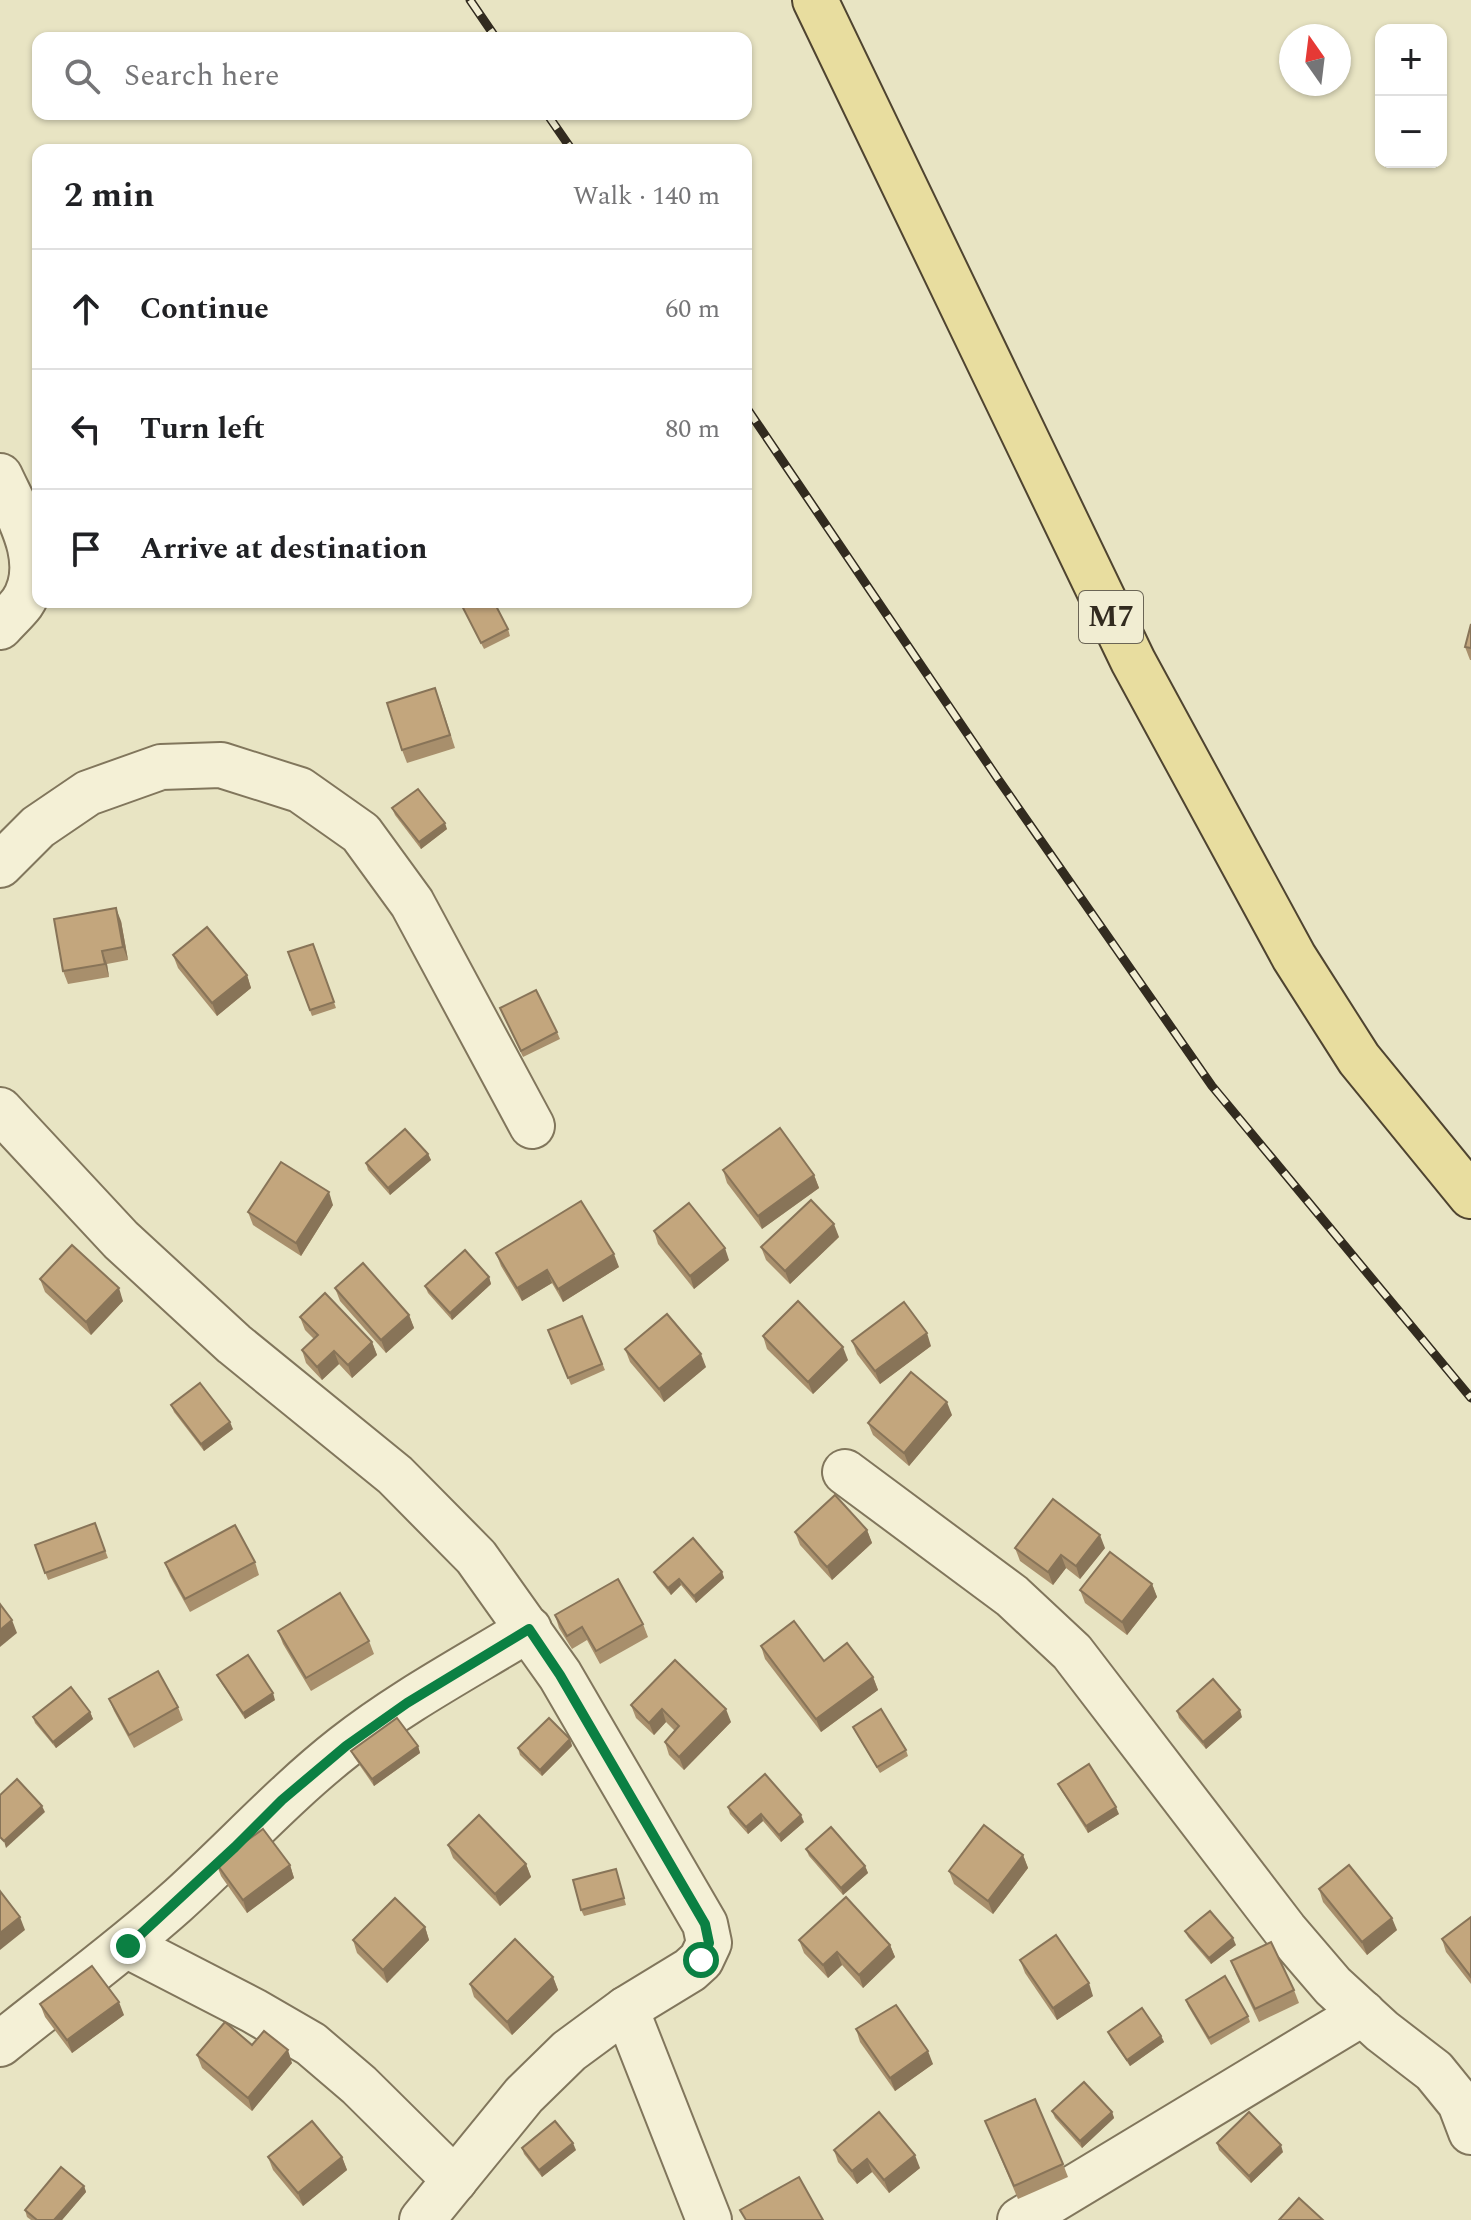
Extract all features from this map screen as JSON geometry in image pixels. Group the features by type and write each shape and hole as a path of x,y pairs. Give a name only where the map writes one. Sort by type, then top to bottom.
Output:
{"main road":[{"name":"M7","path":"815,0 1133,661 1294,957 1359,1059 1470,1192"}],"street":[{"path":"0,476 31,544 31,576 23,601 0,627"},
{"path":"0,865 38,827 88,793 161,767 221,765 300,790 361,833 412,903 532,1126"},
{"path":"2,1120 144,1261 234,1344 395,1475 476,1557 560,1675 705,1924 709,1943 701,1960 569,2051 524,2095 422,2220"},
{"path":"845,1472 1012,1596 1072,1652 1285,1930 1333,1986 1434,2071 1460,2103 1471,2132"},
{"path":"0,2044 128,1946 282,1800 346,1746 407,1703 529,1629"},
{"path":"128,1946 311,2044 359,2085 455,2180"},
{"path":"626,2009 709,2220"},
{"path":"1020,2220 1363,2013"}],"building":[{"path":"463,608 497,608 508,629 481,643"},
{"path":"1471,624 1471,648 1465,647"},
{"path":"435,688 450,735 402,750 387,703"},
{"path":"418,789 445,823 419,842 392,808"},
{"path":"116,908 123,947 102,951 105,964 63,971 54,919"},
{"path":"207,927 247,975 212,1003 173,955"},
{"path":"313,944 334,1002 310,1010 288,952"},
{"path":"536,990 557,1032 521,1051 500,1008"},
{"path":"780,1128 814,1175 758,1216 723,1170"},
{"path":"405,1129 428,1154 388,1188 366,1163"},
{"path":"281,1162 329,1192 296,1243 248,1212"},
{"path":"811,1200 834,1224 785,1271 761,1247"},
{"path":"581,1201 614,1254 558,1289 547,1270 517,1288 496,1253"},
{"path":"689,1203 725,1248 690,1276 654,1231"},
{"path":"72,1245 119,1288 86,1322 40,1279"},
{"path":"465,1250 489,1277 450,1313 425,1286"},
{"path":"363,1263 409,1315 381,1340 335,1288"},
{"path":"325,1293 372,1342 348,1365 334,1351 317,1367 302,1350 318,1335 300,1317"},
{"path":"798,1301 843,1347 808,1382 763,1336"},
{"path":"904,1302 927,1333 875,1371 852,1341"},
{"path":"667,1314 701,1354 659,1389 625,1349"},
{"path":"582,1316 602,1364 568,1378 548,1330"},
{"path":"911,1372 947,1402 904,1453 868,1423"},
{"path":"200,1383 230,1422 201,1444 171,1405"},
{"path":"835,1495 867,1530 827,1567 795,1532"},
{"path":"1053,1499 1100,1535 1076,1566 1061,1555 1048,1572 1015,1548"},
{"path":"95,1523 105,1551 45,1573 35,1545"},
{"path":"235,1525 255,1562 185,1599 165,1563"},
{"path":"693,1538 722,1572 694,1596 679,1579 668,1588 654,1572"},
{"path":"1110,1552 1152,1584 1122,1622 1080,1590"},
{"path":"618,1579 643,1624 596,1651 582,1627 567,1636 555,1615"},
{"path":"340,1593 369,1641 306,1678 278,1631"},
{"path":"0,1604 12,1620 0,1630"},
{"path":"794,1621 824,1661 847,1643 873,1677 816,1719 761,1646"},
{"path":"248,1655 273,1693 243,1713 217,1675"},
{"path":"675,1660 726,1709 679,1757 665,1742 679,1726 662,1709 649,1723 631,1705"},
{"path":"158,1671 178,1707 129,1735 109,1699"},
{"path":"1213,1679 1240,1710 1203,1742 1177,1711"},
{"path":"71,1687 90,1712 53,1742 33,1717"},
{"path":"881,1709 906,1750 877,1767 853,1727"},
{"path":"397,1718 418,1746 372,1779 351,1751"},
{"path":"549,1718 570,1739 540,1770 518,1748"},
{"path":"1089,1764 1116,1807 1086,1826 1058,1784"},
{"path":"765,1774 801,1815 779,1835 761,1814 746,1827 728,1807"},
{"path":"17,1779 42,1806 4,1841 0,1837 0,1795"},
{"path":"479,1815 526,1864 495,1894 448,1845"},
{"path":"984,1825 1023,1855 988,1901 949,1871"},
{"path":"831,1827 865,1866 841,1888 806,1849"},
{"path":"263,1829 290,1865 243,1900 216,1863"},
{"path":"1349,1865 1392,1918 1362,1942 1319,1889"},
{"path":"616,1869 624,1898 581,1910 573,1880"},
{"path":"0,1891 20,1917 0,1933"},
{"path":"846,1897 890,1945 859,1975 837,1952 823,1965 799,1940"},
{"path":"395,1898 425,1927 383,1970 353,1940"},
{"path":"1210,1911 1233,1938 1209,1958 1185,1931"},
{"path":"1471,1917 1471,1977 1442,1939"},
{"path":"1056,1935 1089,1983 1053,2008 1020,1960"},
{"path":"515,1939 553,1977 507,2022 470,1984"},
{"path":"1271,1942 1294,1990 1255,2009 1231,1961"},
{"path":"92,1966 119,2002 67,2040 40,2004"},
{"path":"1225,1976 1248,2016 1209,2038 1186,2000"},
{"path":"896,2005 928,2051 890,2078 856,2029"},
{"path":"1142,2008 1161,2036 1127,2060 1108,2032"},
{"path":"225,2022 252,2045 264,2031 288,2050 248,2098 197,2055"},
{"path":"1084,2082 1112,2112 1080,2141 1052,2111"},
{"path":"1035,2099 1063,2164 1014,2186 985,2121"},
{"path":"879,2112 915,2155 884,2180 867,2159 852,2171 834,2150"},
{"path":"1249,2112 1281,2145 1249,2176 1217,2143"},
{"path":"312,2121 342,2157 298,2193 268,2157"},
{"path":"555,2121 573,2143 539,2170 522,2148"},
{"path":"61,2167 84,2186 54,2220 37,2220 25,2210"},
{"path":"799,2177 823,2220 746,2220 740,2210"},
{"path":"1299,2198 1323,2220 1279,2220"}],"railway":[{"path":"470,0 492,32"},
{"path":"551,120 568,144"},
{"path":"752,416 998,779 1212,1086 1471,1398"}],"route":[{"path":"128,1946 282,1800 346,1746 407,1703 529,1629 560,1675 705,1924 709,1943 701,1960"}]}
